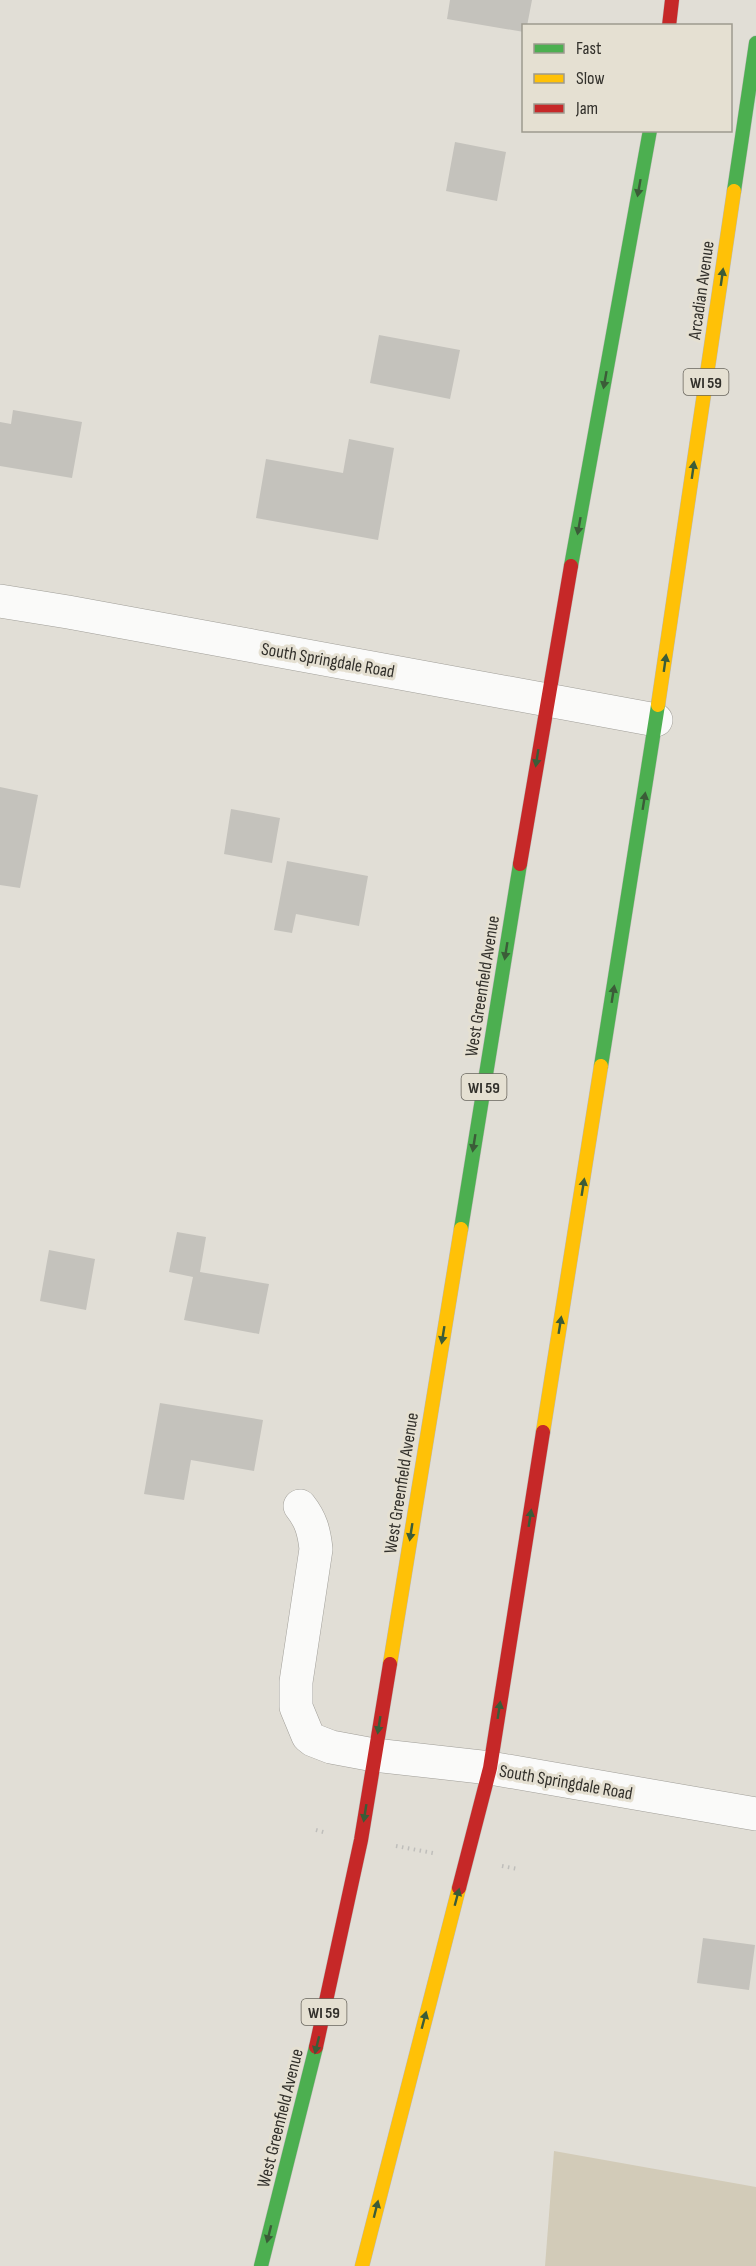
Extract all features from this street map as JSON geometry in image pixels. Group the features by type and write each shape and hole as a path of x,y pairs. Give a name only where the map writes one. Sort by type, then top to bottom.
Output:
{"main road":[{"path":"669,24 672,0"},
{"name":"Arcadian Avenue","path":"656,720 756,44"},
{"name":"WI 59","path":"547,700 650,132"},
{"name":"West Greenfield Avenue","path":"261,2266 320,2032 361,1840 547,700"},
{"name":"WI 59","path":"362,2266 490,1768 656,720"}],"street":[{"name":"South Springdale Road","path":"0,601 656,720"},
{"name":"South Springdale Road","path":"300,1506 310,1518 316,1549 296,1682 296,1707 308,1736 313,1740 331,1747 374,1755 490,1768 756,1814"}],"path":[{"path":"316,1830 518,1869"}],"shaded area":[{"path":"554,2151 756,2187 756,2266 545,2266"}],"building":[{"path":"450,0 532,0 527,24 522,24 522,32 447,19"},
{"path":"455,142 506,152 497,201 446,191"},
{"path":"379,335 460,350 450,399 370,383"},
{"path":"13,410 82,422 72,478 0,466 0,422 11,424"},
{"path":"349,439 394,448 378,540 256,518 266,459 343,473"},
{"path":"0,787 38,795 20,888 0,885"},
{"path":"231,809 280,818 272,863 224,854"},
{"path":"287,861 368,876 359,926 296,914 292,933 274,930"},
{"path":"177,1232 206,1237 200,1272 269,1284 259,1334 184,1320 193,1277 169,1272"},
{"path":"49,1250 95,1259 86,1310 40,1301"},
{"path":"160,1403 263,1420 254,1471 191,1460 184,1500 144,1494"},
{"path":"703,1938 755,1945 749,1990 697,1983"}],"traffic: fast":[{"path":"734,191 756,43"},
{"path":"571,566 650,132"},
{"path":"601,1066 658,705"},
{"path":"461,1229 520,864"},
{"path":"261,2266 316,2047"}],"traffic: slow":[{"path":"658,705 734,191"},
{"path":"543,1432 601,1066"},
{"path":"390,1664 461,1229"},
{"path":"362,2266 459,1888"}],"traffic: jam":[{"path":"669,24 672,0"},
{"path":"520,864 571,566"},
{"path":"459,1888 490,1768 543,1432"},
{"path":"316,2047 361,1840 390,1664"}]}
